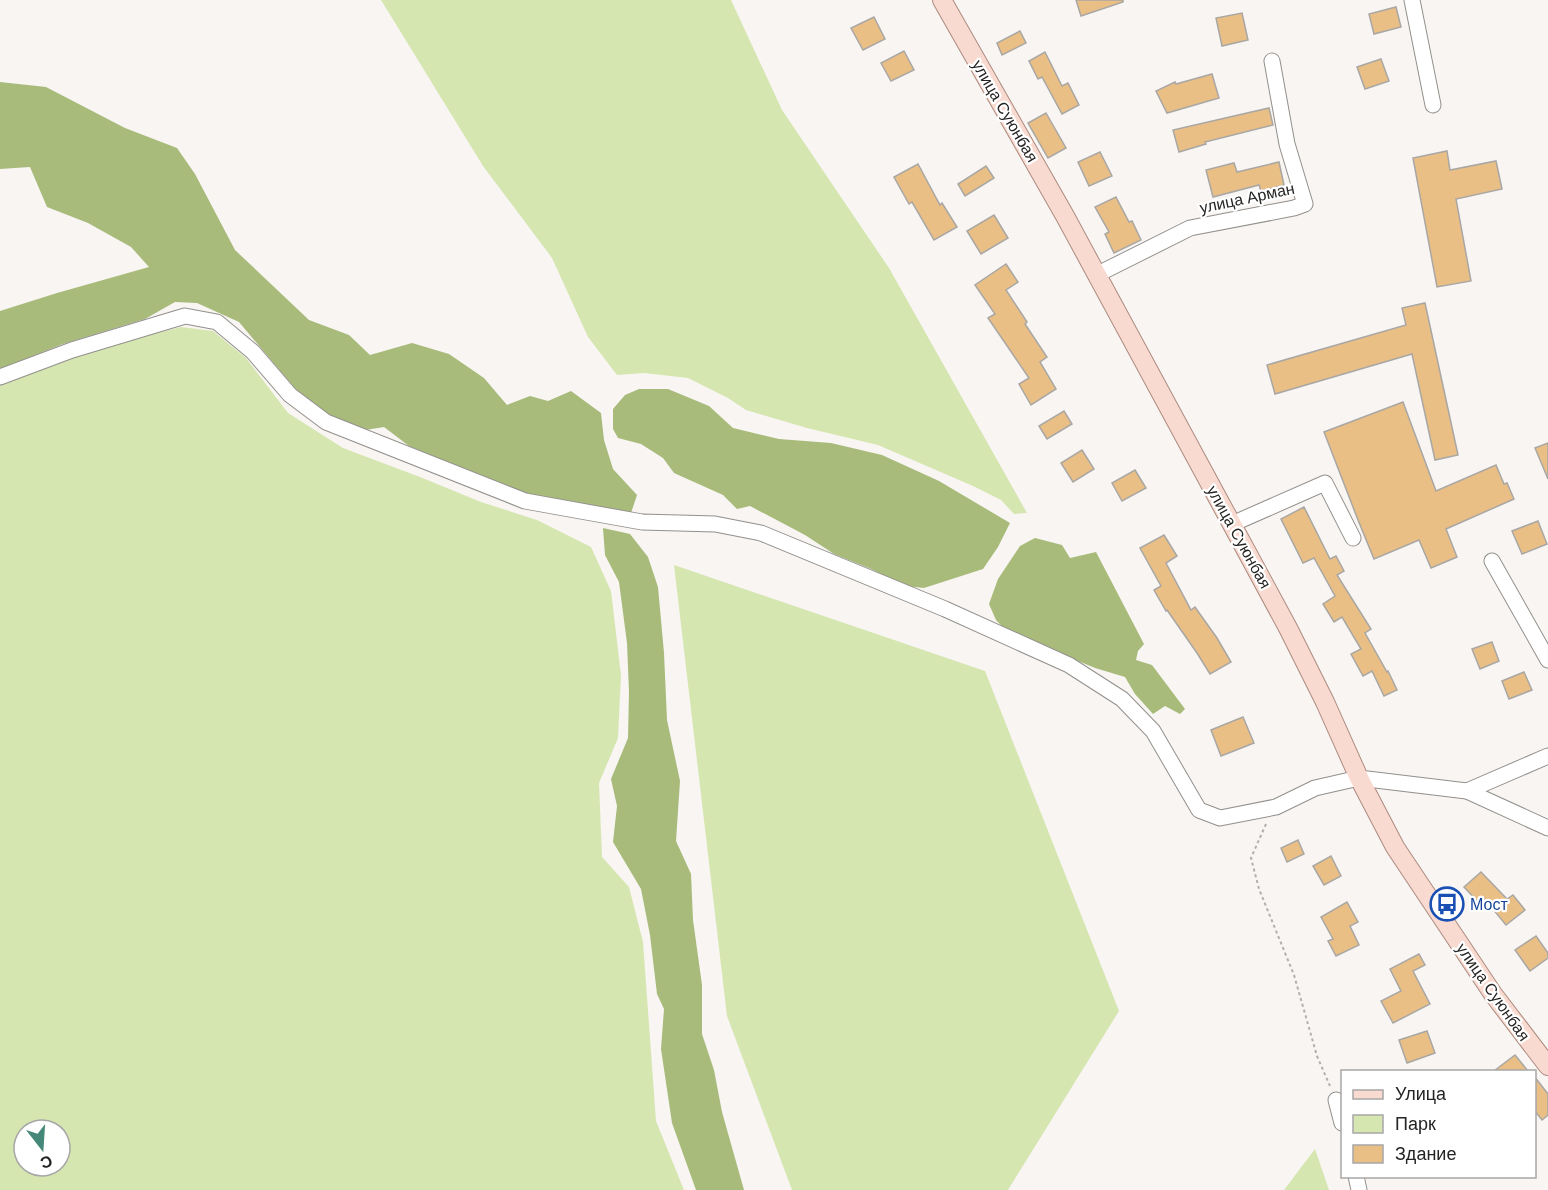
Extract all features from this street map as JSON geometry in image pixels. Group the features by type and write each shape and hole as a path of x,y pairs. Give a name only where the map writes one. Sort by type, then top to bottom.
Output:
{"main road":[{"name":"улица Суюнбая","path":"942,0 1096,274 1288,628 1359,778 1395,847 1493,994 1548,1066"}],"street":[{"path":"1412,0 1433,105"},
{"name":"улица Арман","path":"1096,274 1190,228 1305,204 1287,144 1272,61"},
{"path":"0,377 72,350 185,316 217,322 253,352 290,395 326,422 525,501 642,522 716,524 762,533 945,609 1069,665 1122,699 1153,731 1199,810 1220,818 1276,807 1316,788 1359,778 1467,791 1548,828"},
{"path":"1232,524 1325,483 1353,538"},
{"path":"1492,561 1548,660"},
{"path":"1467,791 1548,756"},
{"path":"1336,1100 1341,1119"}],"path":[{"path":"1276,807 1251,858 1259,889 1294,975 1317,1056 1336,1100"}],"green space":[{"path":"381,0 731,0 782,110 889,268 1027,513 1014,514 1001,500 878,445 746,410 728,398 688,378 644,373 617,375 588,337 552,258 483,166"},
{"path":"0,82 46,87 125,128 177,148 195,174 235,250 309,320 349,335 370,355 412,343 449,354 484,378 507,405 530,396 548,401 571,391 601,413 604,440 613,469 637,495 630,516 502,491 409,446 384,427 353,432 303,398 239,322 197,303 175,302 145,319 63,344 0,369 0,311 149,267 131,247 88,223 47,207 30,167 0,169"},
{"path":"181,327 213,331 246,358 288,413 343,448 481,502 537,520 591,547 611,591 621,675 618,738 599,783 602,857 629,887 643,942 656,1121 684,1190 0,1190 0,385 96,348"},
{"path":"639,389 668,389 709,406 733,428 779,439 831,443 882,455 939,481 1010,523 983,569 924,588 905,586 834,554 805,535 750,506 737,509 723,495 674,473 663,458 641,444 618,438 613,429 613,409 625,395"},
{"path":"603,528 630,534 648,557 658,587 667,720 680,781 676,841 691,874 693,920 702,985 702,1034 714,1070 722,1112 744,1190 696,1190 672,1123 661,1049 664,1009 657,994 650,935 641,889 613,842 617,806 611,779 628,738 629,692 627,643 619,582 605,555"},
{"path":"1035,538 1062,545 1070,558 1096,552 1144,644 1138,651 1136,660 1152,665 1185,709 1180,714 1165,706 1153,714 1135,694 1125,677 1016,641 996,620 989,604 998,579 1020,546"},
{"path":"674,565 985,671 1119,1011 1008,1190 792,1190 727,1016"},
{"path":"1315,1149 1329,1190 1284,1190"}],"building":[{"path":"1076,0 1123,0 1123,2 1081,16"},
{"path":"1396,7 1401,27 1374,34 1369,14"},
{"path":"1242,13 1248,40 1222,46 1216,18"},
{"path":"874,17 885,39 863,50 851,28"},
{"path":"1020,31 1026,43 1002,55 997,43"},
{"path":"904,51 914,70 891,81 881,63"},
{"path":"1045,52 1062,86 1068,83 1079,105 1062,114 1042,77 1038,79 1029,61"},
{"path":"1381,59 1389,81 1365,89 1357,67"},
{"path":"1212,74 1219,98 1167,113 1156,91 1175,82 1176,84"},
{"path":"1269,108 1273,125 1205,142 1206,144 1179,152 1173,130"},
{"path":"1046,113 1066,148 1048,158 1028,123"},
{"path":"1447,151 1450,170 1496,161 1502,189 1456,199 1471,281 1437,287 1413,158"},
{"path":"1100,152 1112,176 1089,186 1078,162"},
{"path":"1279,162 1284,185 1261,191 1259,185 1213,197 1206,170 1234,163 1237,172"},
{"path":"918,164 940,205 942,203 957,227 934,240 912,202 909,204 894,177"},
{"path":"986,166 994,178 965,196 958,184"},
{"path":"1116,197 1141,240 1114,253 1105,234 1109,232 1095,207"},
{"path":"994,215 1008,238 981,254 967,231"},
{"path":"1006,264 1018,282 1006,290 1047,357 1040,362 1056,389 1031,405 1019,384 1029,378 988,318 995,314 975,285"},
{"path":"1425,303 1458,455 1435,460 1412,354 1275,394 1267,365 1406,325 1402,308"},
{"path":"1403,402 1436,491 1496,465 1504,484 1507,483 1514,499 1446,529 1457,557 1431,568 1419,540 1374,559 1324,432"},
{"path":"1064,411 1072,424 1047,439 1039,426"},
{"path":"1548,443 1548,479 1535,448"},
{"path":"1082,450 1094,469 1073,482 1061,463"},
{"path":"1135,470 1146,488 1122,501 1112,483"},
{"path":"1304,507 1330,559 1336,556 1344,571 1337,575 1371,629 1365,633 1397,690 1384,696 1372,671 1363,676 1351,654 1361,649 1342,617 1334,622 1323,604 1335,596 1314,558 1303,563 1281,519"},
{"path":"1538,521 1547,544 1522,554 1512,531"},
{"path":"1164,535 1177,556 1166,563 1191,610 1195,607 1231,662 1210,674 1154,590 1161,586 1140,548"},
{"path":"1492,642 1499,661 1480,669 1472,649"},
{"path":"1524,672 1532,690 1509,699 1502,681"},
{"path":"1243,717 1254,743 1221,756 1211,730"},
{"path":"1298,840 1304,854 1287,862 1281,848"},
{"path":"1331,856 1341,876 1324,885 1313,866"},
{"path":"1481,872 1507,899 1513,895 1525,910 1506,925 1483,897 1478,902 1464,887"},
{"path":"1347,902 1358,922 1350,926 1359,945 1336,956 1328,941 1333,939 1321,917"},
{"path":"1536,936 1548,953 1548,958 1530,971 1515,950"},
{"path":"1419,954 1425,965 1413,971 1430,1004 1393,1023 1381,1001 1401,991 1390,969"},
{"path":"1427,1031 1435,1053 1407,1063 1399,1040"},
{"path":"1515,1055 1527,1070 1495,1070"},
{"path":"1536,1079 1548,1094 1548,1115 1542,1120 1536,1112"}],"place":[{"name":"Мост","path":"1447,904"}]}
